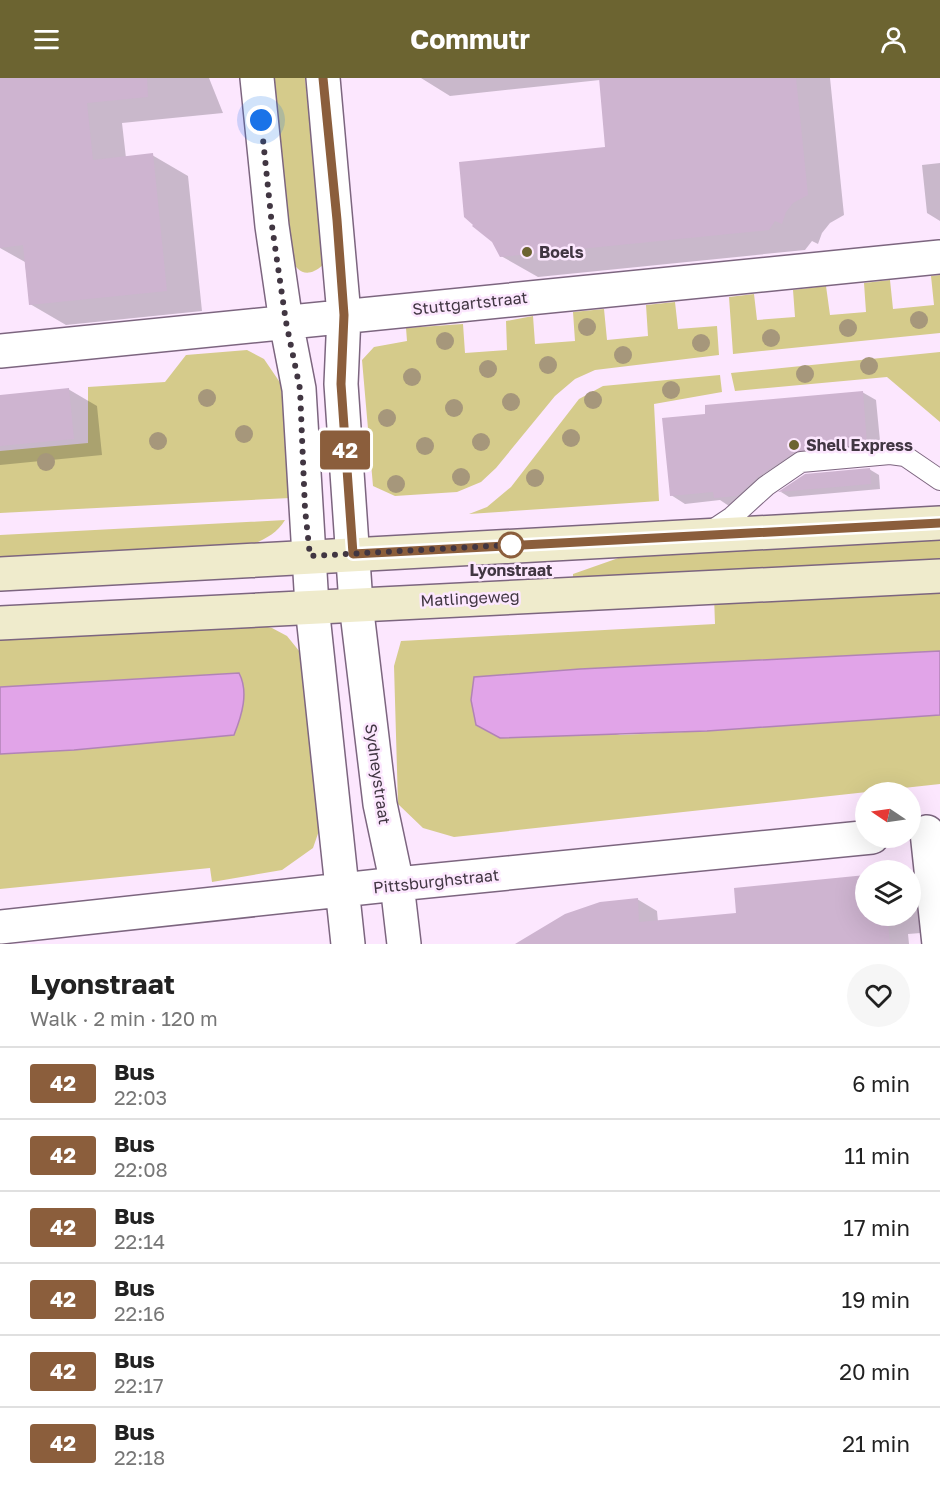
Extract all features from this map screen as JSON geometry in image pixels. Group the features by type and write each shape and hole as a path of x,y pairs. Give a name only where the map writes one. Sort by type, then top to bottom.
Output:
{"main road":[{"path":"0,574 940,523"},
{"name":"Matlingeweg","path":"0,623 940,576"}],"street":[{"path":"257,78 272,226 286,322 300,389 312,606 348,944"},
{"path":"323,78 344,315 341,384 353,554"},
{"name":"Stuttgartstraat","path":"0,351 940,257"},
{"name":"Sydneystraat","path":"353,554 356,604 380,804 397,884 404,944"},
{"path":"926,832 939,944"},
{"name":"Pittsburghstraat","path":"14,932 397,884 855,839"}],"lane":[{"path":"704,535 732,518 765,486 801,462 890,454 905,456 940,480"}],"shaded area":[{"path":"271,78 305,78 323,255 323,265 313,272 300,270 290,257"},
{"path":"940,275 940,333 733,354 729,297 754,294 757,320 795,317 793,290 826,286 830,315 866,312 864,283 890,280 893,309 934,305 931,276"},
{"path":"675,302 678,329 717,326 719,355 595,370 575,379 555,396 496,468 481,482 457,492 395,496 373,486 362,360 374,347 407,341 406,328 463,324 465,353 507,350 506,321 533,316 535,344 575,341 573,312 604,309 607,340 648,336 646,305"},
{"path":"247,350 264,359 281,384 290,498 0,513 0,451 88,443 88,387 165,382 186,355"},
{"path":"940,352 940,422 887,377 735,391 731,373"},
{"path":"720,375 722,392 654,404 659,501 469,514 487,507 511,487 579,399 603,386"},
{"path":"285,520 270,535 238,550 0,564 0,535"},
{"path":"940,538 940,562 573,582 573,574 627,555"},
{"path":"940,586 940,651 580,669 474,677 471,700 620,735 940,715 940,784 921,786 921,782 855,782 855,793 454,837 423,828 398,804 394,666 401,641 715,624 714,596"},
{"path":"250,623 272,628 287,636 308,662 321,825 313,848 282,870 212,882 210,868 0,889 0,754 74,750 234,735 238,673 0,687 0,631"},
{"path":"940,651 940,715 707,731 500,738 476,725 471,700 474,677 580,669"},
{"path":"239,673 244,696 242,712 234,735 74,750 0,754 0,687"}],"building":[{"path":"0,78 147,78 148,97 87,103 93,160 153,153 167,291 29,305 23,245 0,248"},
{"path":"599,78 796,78 808,195 793,203 786,212 782,224 775,221 769,230 500,257 492,242 464,217 459,162 605,147"},
{"path":"69,388 74,439 0,446 0,395"},
{"path":"863,391 867,444 795,452 759,476 737,496 714,498 713,492 670,496 662,418 705,414 705,405"},
{"path":"870,468 871,484 778,492 805,474"},
{"path":"855,876 855,926 888,926 890,944 515,944 565,914 600,902 638,898 639,922 736,913 734,888"}],"bus line":[{"name":"42","path":"323,78 344,315 341,384 353,554 940,523"}],"place":[{"name":"Boels","path":"527,252"},
{"name":"Shell Express","path":"794,445"},
{"name":"Lyonstraat","path":"511,545"}],"route":[{"path":"261,120 272,226 286,322 300,389 305,509 310,556 511,545"}]}
